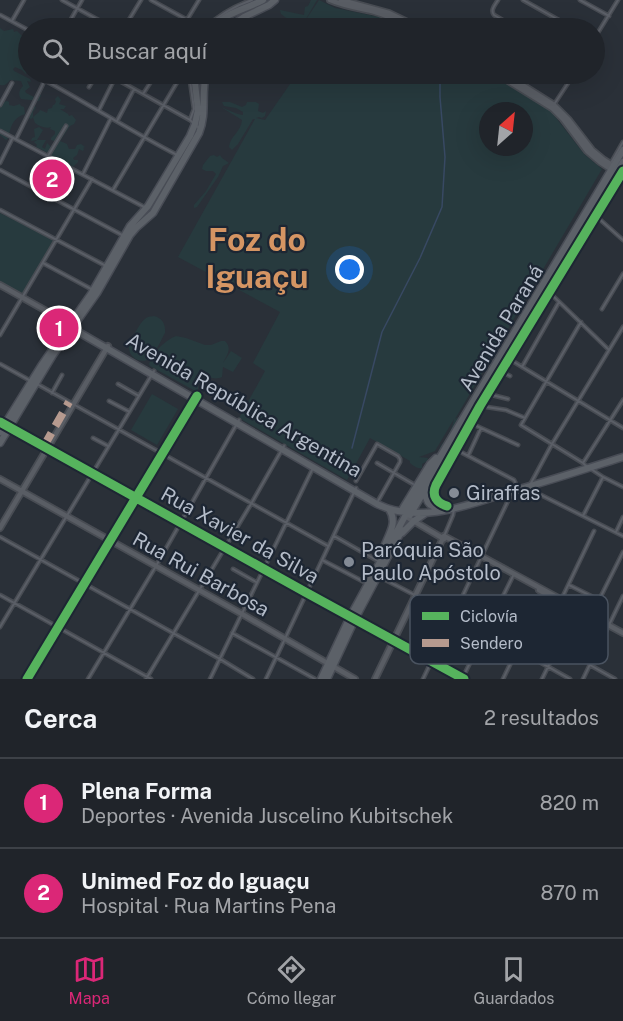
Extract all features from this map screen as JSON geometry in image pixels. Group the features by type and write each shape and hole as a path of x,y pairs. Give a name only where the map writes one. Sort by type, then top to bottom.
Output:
{"main road":[{"path":"224,18 263,0"},
{"path":"242,18 275,0"},
{"path":"330,0 393,18"},
{"path":"341,0 399,18"},
{"path":"33,382 41,366 126,237 153,213 198,110 195,84"},
{"path":"0,432 59,345 69,324 97,293 135,220 165,185 201,130 204,113 204,84"},
{"path":"513,84 553,107"},
{"path":"520,84 553,107 587,151 617,171"},
{"name":"Avenida Paraná","path":"617,171 623,150"},
{"name":"Avenida Paraná","path":"321,679 330,665 377,565 485,394 544,291 546,283 623,162"},
{"name":"Avenida República Argentina","path":"0,285 283,448 355,486 378,501 409,513 444,537 551,595"},
{"name":"Avenida Paraná","path":"353,618 399,536 430,464 439,456 544,291"},
{"path":"0,528 107,347"},
{"path":"0,442 5,424"},
{"name":"Avenida República Argentina","path":"283,448 313,467 355,486 376,504 409,513"},
{"path":"409,513 451,508 623,455"},
{"path":"433,476 444,470"},
{"name":"Rua Rui Barbosa","path":"0,479 355,679"},
{"path":"426,489 427,501 437,508"},
{"path":"409,513 451,508"},
{"path":"377,565 393,524 392,510"},
{"path":"416,595 444,537"},
{"name":"Avenida República Argentina","path":"545,592 552,595"},
{"path":"375,679 410,607"},
{"name":"Avenida República Argentina","path":"608,627 623,635"},
{"name":"Avenida Paraná","path":"327,679 330,665"}],"street":[{"path":"12,21 24,0"},
{"path":"62,0 94,18"},
{"path":"72,18 82,0"},
{"path":"130,18 141,0"},
{"path":"151,0 183,18"},
{"path":"188,18 199,0"},
{"path":"216,18 244,1 252,0"},
{"path":"498,0 492,13 499,18"},
{"path":"523,0 555,18"},
{"path":"580,0 609,16"},
{"path":"605,22 618,0"},
{"path":"0,15 18,24"},
{"path":"0,105 12,83"},
{"path":"0,163 42,84"},
{"path":"51,84 178,156"},
{"path":"98,111 113,84"},
{"path":"126,84 193,122 201,130"},
{"path":"143,94 150,84"},
{"path":"113,190 176,84"},
{"path":"190,84 194,109 193,122"},
{"path":"553,107 568,84"},
{"path":"117,122 134,89"},
{"path":"83,174 111,118"},
{"path":"48,156 66,126"},
{"path":"0,131 147,208"},
{"path":"444,537 453,515 451,508 440,503 434,496 434,490 485,394 509,359 544,291 596,216 617,171 623,142"},
{"path":"0,170 126,237"},
{"path":"0,335 92,179"},
{"path":"0,210 107,267"},
{"path":"596,216 623,240"},
{"path":"43,263 93,290"},
{"path":"602,309 623,274"},
{"path":"544,291 559,302 608,350"},
{"path":"522,367 559,302"},
{"path":"580,322 521,424 603,477 623,486"},
{"path":"623,327 529,485 623,536"},
{"path":"509,359 623,429"},
{"path":"0,364 328,546"},
{"path":"501,372 510,376"},
{"path":"0,627 153,373"},
{"path":"52,393 62,375"},
{"path":"118,384 139,396"},
{"path":"485,394 508,399"},
{"path":"27,679 196,398"},
{"path":"586,465 623,400"},
{"path":"109,401 129,412"},
{"path":"480,406 506,410 525,418"},
{"path":"88,679 238,422"},
{"path":"470,423 518,445"},
{"name":"Rua Xavier da Silva","path":"5,424 410,649"},
{"path":"468,456 481,428"},
{"path":"93,438 108,446"},
{"path":"266,679 355,486 377,444 400,459 378,501"},
{"path":"0,595 148,678 283,448"},
{"path":"455,449 516,483 463,595"},
{"path":"377,463 413,484"},
{"path":"210,679 313,467"},
{"path":"583,516 603,477"},
{"path":"616,532 623,518"},
{"path":"563,595 594,531"},
{"path":"333,536 377,565"},
{"path":"0,537 253,679"},
{"path":"602,595 623,552"},
{"path":"322,560 368,584"},
{"path":"232,569 257,583"},
{"path":"504,595 514,574"},
{"path":"378,576 416,595"},
{"path":"569,585 589,595"},
{"path":"608,627 623,596"},
{"path":"232,633 315,679"},
{"path":"423,679 430,664"},
{"name":"Rua Xavier da Silva","path":"437,664 463,679"},
{"path":"463,679 470,664"},
{"path":"503,679 510,664"},
{"path":"543,664 570,679"},
{"path":"542,679 550,664"},
{"path":"583,679 590,665 615,679"}],"green space":[{"path":"311,0 317,0 306,18 286,18 280,10 304,15 305,7"},
{"path":"319,0 335,8 382,18 307,18"},
{"path":"0,28 4,31 13,29 14,32 18,32 18,68 13,69 18,73 18,81 10,80 0,85"},
{"path":"22,84 28,84 30,87 25,91 34,99 41,95 39,101 21,99 19,92"},
{"path":"290,84 506,84 550,110 584,154 602,169 455,419 462,415 472,415 471,419 456,443 439,452 454,419 435,451 419,457 428,458 422,464 422,468 416,467 410,461 370,438 347,480 239,418 265,371 253,363 280,312 178,257 255,119 232,150 229,147 231,140 240,128 242,120 221,107 243,115 243,112 224,106 222,102 230,102 242,107 247,102 256,102 259,104 258,111 263,113 266,111 265,116 256,118 265,120"},
{"path":"58,96 61,100 59,104 66,106 60,109 69,116 72,115 76,120 60,141 67,144 69,149 75,149 81,144 85,147 83,151 79,149 73,158 78,162 73,167 49,161 39,153 44,152 49,156 48,153 36,147 34,142 37,140 46,140 42,147 45,149 47,143 51,147 57,142 51,140 55,131 50,129 51,127 35,123 33,117 40,110 47,113"},
{"path":"7,101 9,105 20,104 24,107 25,114 14,121 9,134 11,136 6,140 0,135 0,103"},
{"path":"34,106 36,107 33,117 29,118 29,114"},
{"path":"39,127 43,130 37,140 31,141 35,137 34,129"},
{"path":"220,155 229,163 223,166 218,177 194,208 216,174 213,171 202,169 210,156 217,157"},
{"path":"0,213 55,240 22,295 0,283"},
{"path":"154,316 163,322 165,333 150,358 140,361 131,355 129,348 143,321 147,317"},
{"path":"176,336 205,345 225,341 229,350 223,363 231,351 242,358 233,372 223,367 222,377 199,377 197,392 149,364 160,347"},
{"path":"152,394 178,409 157,445 131,430"}],"waterway":[{"path":"352,448 382,332 420,258 442,207 445,157 440,84"}],"marked path":[{"path":"44,446 69,402"}],"cycle path":[{"path":"447,506 436,498 434,493 436,485 480,406 623,171"},
{"path":"27,679 197,396"},
{"path":"0,422 410,649"},
{"path":"437,664 464,679"}],"place":[{"name":"Unimed Foz do Iguaçu","path":"52,179"},
{"name":"Plena Forma","path":"59,328"},
{"name":"Giraffas","path":"454,493"},
{"name":"Paróquia São Paulo Apóstolo","path":"349,562"}],"district":[{"name":"Foz do Iguaçu","path":"257,258"}]}
